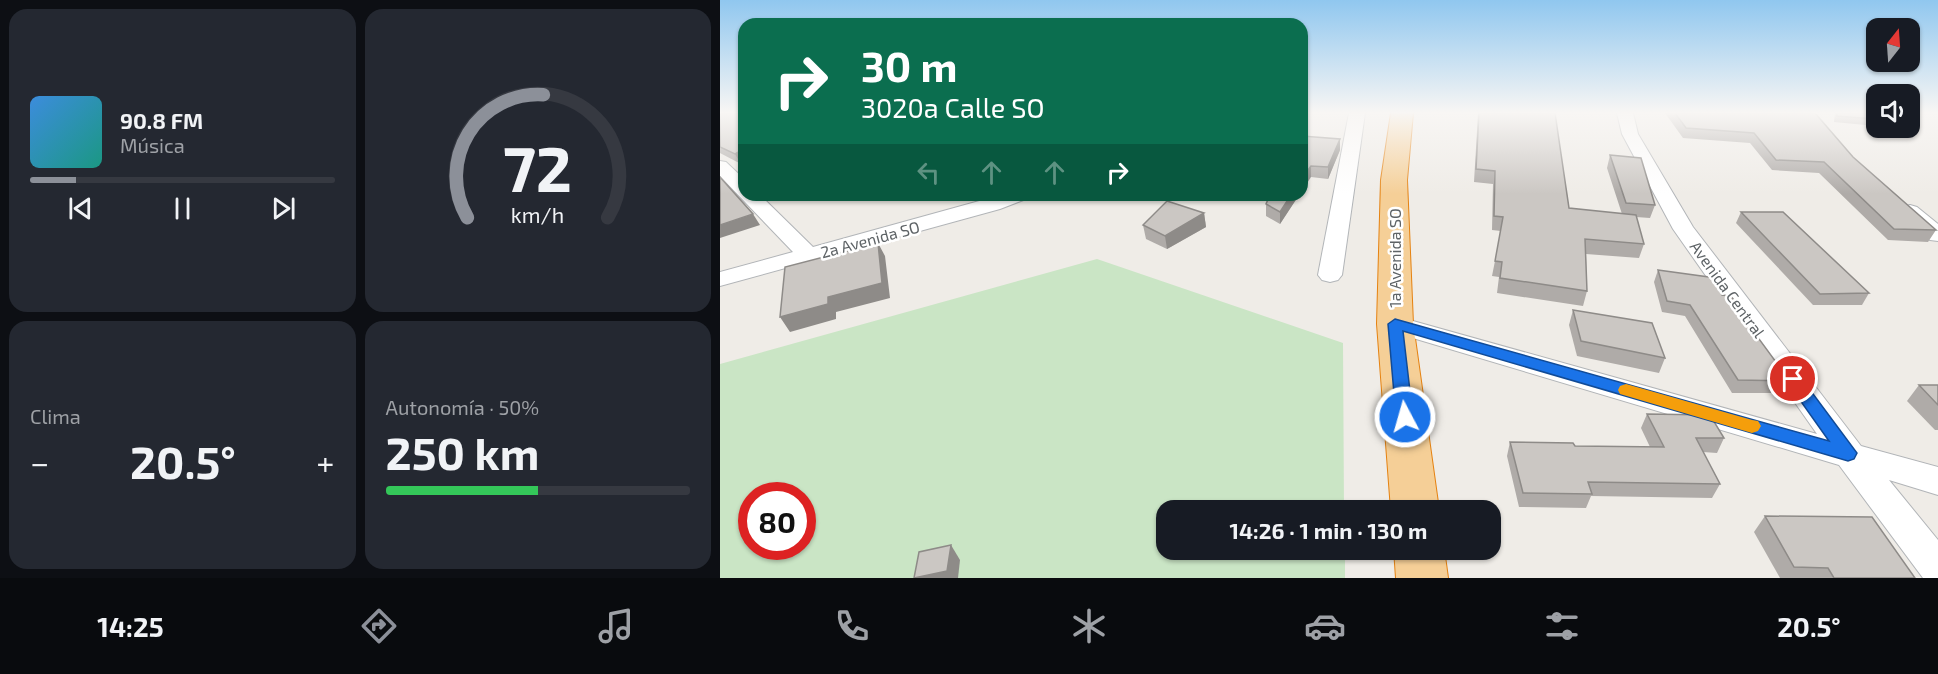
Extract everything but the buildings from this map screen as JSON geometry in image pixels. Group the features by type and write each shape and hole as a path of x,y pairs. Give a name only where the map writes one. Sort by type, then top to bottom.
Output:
{"highway":[{"name":"1a Avenida SO","path":"1399,140 1394,180 1395,324 1414,500"},
{"path":"1420,560 1422,578"}],"street":[{"path":"1330,275 1353,140"},
{"name":"Avenida Central","path":"1633,140 1684,229 1848,453 1938,568"},
{"path":"738,162 721,167 738,184"},
{"path":"1895,198 1938,235"},
{"path":"755,201 810,256"},
{"name":"2a Avenida SO","path":"720,279 1005,201"},
{"path":"1395,324 1848,453 1938,481"}],"green space":[{"path":"1097,259 1343,343 1344,500 1156,500 1156,560 1345,560 1345,578 720,578 720,364"}],"slow traffic":[{"path":"1626,390 1752,426"}],"route":[{"path":"1405,417 1395,324 1848,453 1793,379"}]}
